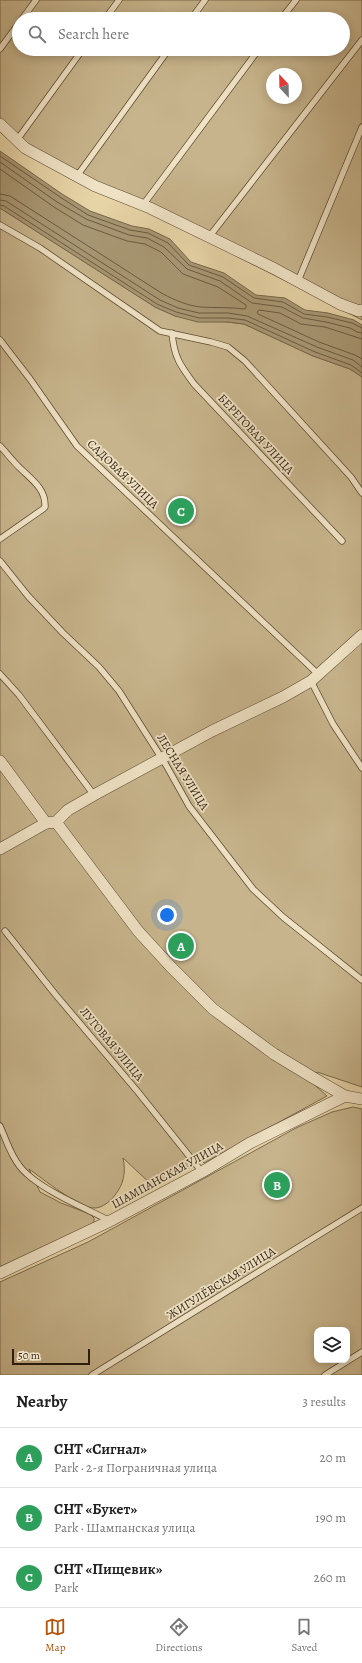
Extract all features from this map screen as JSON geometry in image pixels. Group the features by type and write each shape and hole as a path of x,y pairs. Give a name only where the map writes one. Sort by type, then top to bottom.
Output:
{"street":[{"path":"0,124 25,148 95,186 143,205 298,281 340,304 359,311 362,310"},
{"path":"0,849 51,822 68,810 161,758 314,678 362,635"},
{"path":"0,762 51,822 138,931 213,1009 274,1054 345,1096 362,1100"},
{"name":"ШАМПАНСКАЯ УЛИЦА","path":"0,1273 110,1221 202,1172 250,1143 345,1096"}],"lane":[{"path":"27,12 36,0"},
{"path":"110,12 119,0"},
{"path":"196,12 205,0"},
{"path":"287,12 296,0"},
{"path":"0,49 12,33"},
{"path":"350,55 362,40"},
{"path":"17,140 78,56"},
{"path":"77,176 165,56"},
{"path":"143,205 254,56"},
{"path":"209,237 350,56"},
{"path":"298,281 362,127"},
{"path":"0,225 40,248 160,331 228,347 245,361 351,477 362,493"},
{"name":"БЕРЕГОВАЯ УЛИЦА","path":"172,333 174,349 180,366 194,384 342,541"},
{"name":"САДОВАЯ УЛИЦА","path":"0,340 30,379 77,446 314,678 333,724 362,768"},
{"path":"0,446 20,469 37,484 46,499 45,507 43,509 0,539"},
{"name":"ЛЕСНАЯ УЛИЦА","path":"0,561 28,596 63,633 100,667 119,691 189,806 253,888 284,917 362,980"},
{"path":"0,674 19,695 94,795"},
{"name":"ЛУГОВАЯ УЛИЦА","path":"5,931 202,1172"},
{"path":"0,1126 15,1160 26,1174 50,1190 110,1221"},
{"name":"ЖИГУЛЁВСКАЯ УЛИЦА","path":"92,1375 362,1208"},
{"path":"325,1375 362,1352"}],"shaded area":[{"path":"0,0 362,0 362,320 161,217 0,131"},
{"path":"0,208 155,307 175,316 244,324 313,356 350,369 362,377 362,1087 317,1072 309,1080 327,1096 204,1163 200,1159 154,1187 123,1158 124,1173 118,1191 111,1200 98,1208 80,1204 29,1169 40,1192 61,1203 90,1214 94,1218 94,1224 0,1270"},
{"path":"353,1107 362,1109 362,1375 0,1375 0,1282 88,1242 296,1128 332,1112"}],"water":[{"path":"0,151 62,194 90,211 132,226 149,229 170,239 191,262 224,273 256,295 285,298 305,310 328,313 354,320 362,325 362,377 350,369 313,356 244,324 228,322 198,322 175,316 155,307 0,208"}],"place":[{"name":"СНТ «Пищевик»","path":"181,511"},
{"name":"СНТ «Сигнал»","path":"181,946"},
{"name":"СНТ «Букет»","path":"277,1185"}]}
